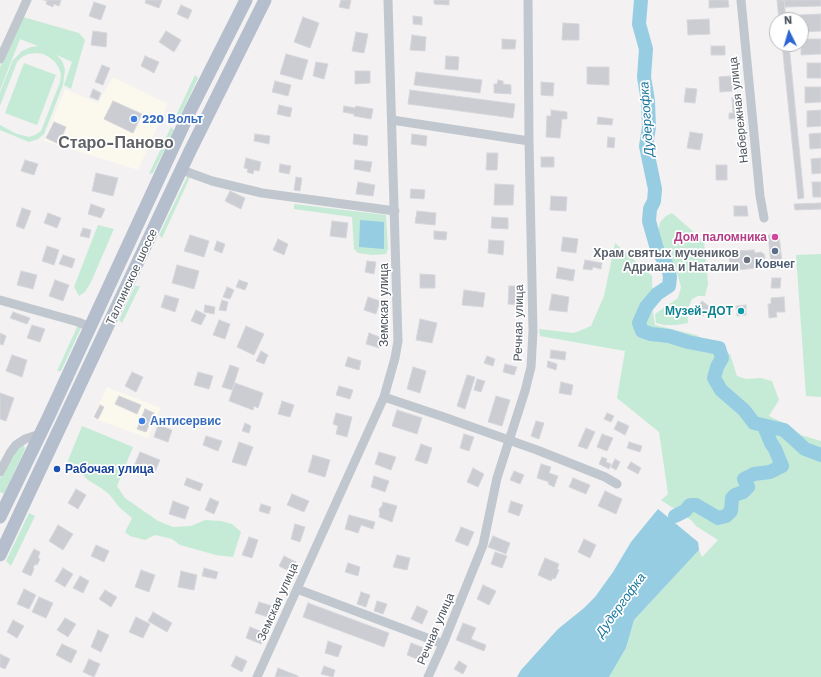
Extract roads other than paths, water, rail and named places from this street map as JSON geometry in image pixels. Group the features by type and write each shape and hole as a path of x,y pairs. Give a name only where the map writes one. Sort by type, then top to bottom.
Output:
{"main road":[{"name":"Таллинское шоссе","path":"0,518 190,111 246,0"},
{"name":"Таллинское шоссе","path":"0,555 182,170 265,0"}],"street":[{"path":"0,59 27,0"},
{"name":"Земская улица","path":"257,677 384,397 396,358 398,341 388,0"},
{"name":"Речная улица","path":"428,677 483,545 497,478 525,391 530,367 533,342 528,0"},
{"name":"Набережная улица","path":"741,0 759,188 764,218"},
{"path":"392,120 529,141"},
{"path":"182,170 212,181 262,193 395,211"},
{"path":"0,300 78,322 90,327"},
{"path":"384,397 564,460 605,477 617,484"},
{"path":"0,472 16,445 24,439 40,434"},
{"path":"0,518 14,526"},
{"path":"297,589 443,644"}],"water":[{"path":"360,220 384,222 384,249 359,247"},
{"path":"658,509 698,542 699,550 634,620 626,648 609,677 517,677 521,670 558,629 595,597 613,572 631,542"}],"waterway":[{"name":"Дудергофка","path":"641,0 639,24 646,49 644,77 648,101 649,127 646,146 655,189 654,201 650,209 649,221 657,249 668,267 670,277 669,286 657,294 646,307 639,323 642,331 719,348 722,358 717,367 714,378 721,390 744,410 754,423 784,430 805,449 821,455"},
{"name":"Дудергофка","path":"675,516 685,511 690,505 696,505 718,518 726,516 731,511 732,498 743,492 748,487 744,479 754,474 770,472 782,466 764,426"}],"place":[{"name":"220 Вольт","path":"134,119"},
{"name":"Дом паломника","path":"775,237"},
{"name":"Ковчег","path":"775,251"},
{"name":"Храм святых мучеников Адриана и Наталии","path":"747,260"},
{"name":"Музей-ДОТ","path":"741,311"},
{"name":"Антисервис","path":"142,421"},
{"name":"Рабочая улица","path":"57,469"}],"district":[{"name":"Старо-Паново","path":"116,143"}]}
